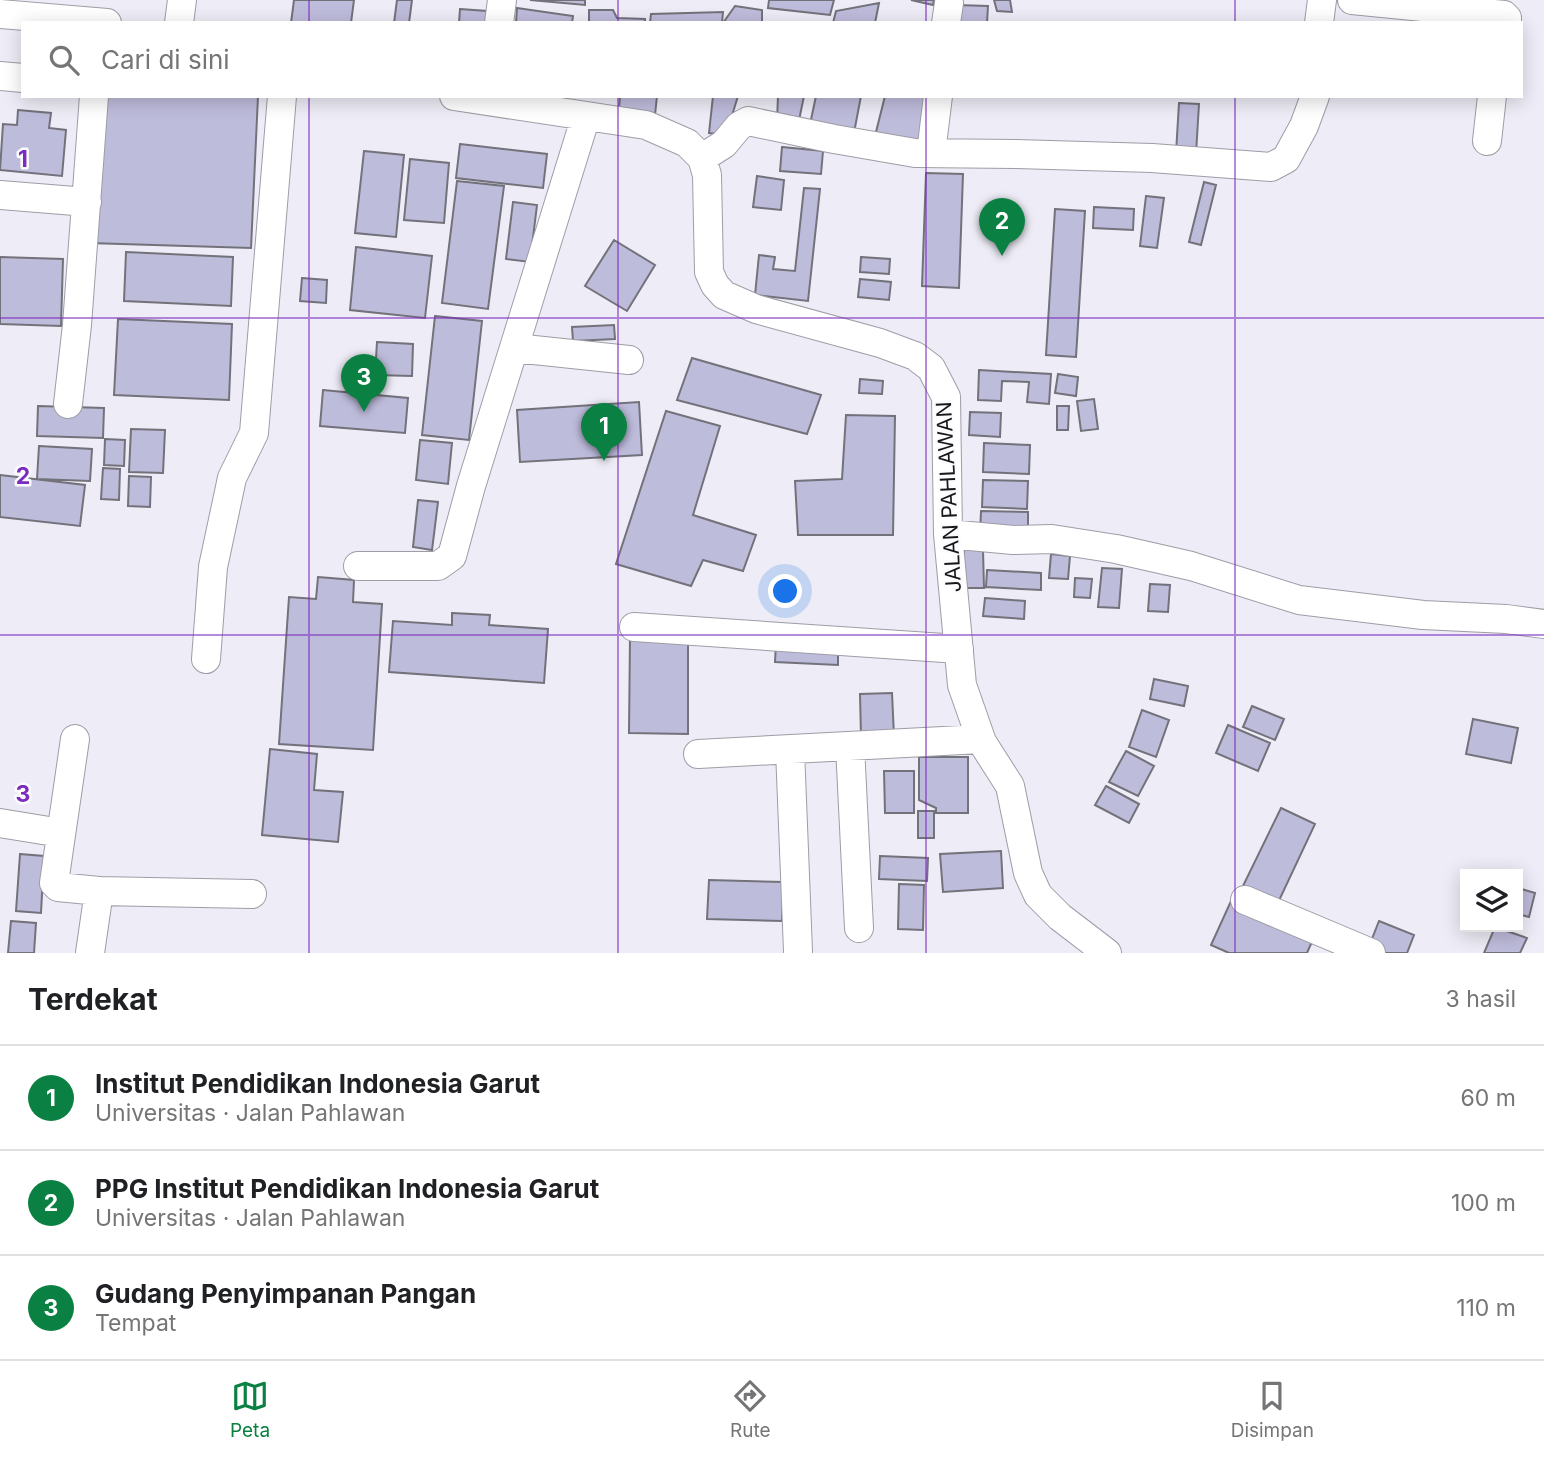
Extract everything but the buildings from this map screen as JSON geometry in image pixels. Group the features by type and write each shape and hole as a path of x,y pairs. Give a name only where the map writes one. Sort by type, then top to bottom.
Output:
{"street":[{"path":"178,21 182,0"},
{"path":"499,21 502,0"},
{"path":"1319,21 1322,0"},
{"path":"1352,0 1504,15 1507,21"},
{"path":"0,14 89,21"},
{"path":"0,76 21,78"},
{"path":"68,404 77,326 94,98"},
{"path":"206,659 213,567 232,478 254,433 282,98"},
{"path":"931,153 938,98"},
{"path":"489,99 646,125 687,143 702,158 724,145 738,126 748,121 915,153 1152,158 1271,167 1286,159 1304,126 1314,98"},
{"path":"1488,141 1492,98"},
{"path":"358,566 438,566 452,556 471,486 586,116"},
{"name":"JALAN PAHLAWAN","path":"702,158 707,175 709,272 724,295 756,309 880,343 915,356 931,368 946,397 948,534 962,685 981,739 1010,786 1028,873 1038,895 1060,917 1107,953"},
{"path":"0,195 87,202"},
{"path":"515,348 629,360"},
{"path":"948,534 1013,540 1052,538 1116,550 1191,566 1299,600 1423,615 1542,618"},
{"path":"634,627 959,649"},
{"path":"75,739 54,883 58,887 99,891 252,894"},
{"path":"698,754 981,739"},
{"path":"850,746 859,928"},
{"path":"789,750 798,951"},
{"path":"0,823 61,833"},
{"path":"90,953 99,891"},
{"path":"1245,900 1371,953"}],"place":[{"name":"PPG Institut Pendidikan Indonesia Garut","path":"1002,256"},
{"name":"Gudang Penyimpanan Pangan","path":"364,412"},
{"name":"Institut Pendidikan Indonesia Garut","path":"604,461"}]}
